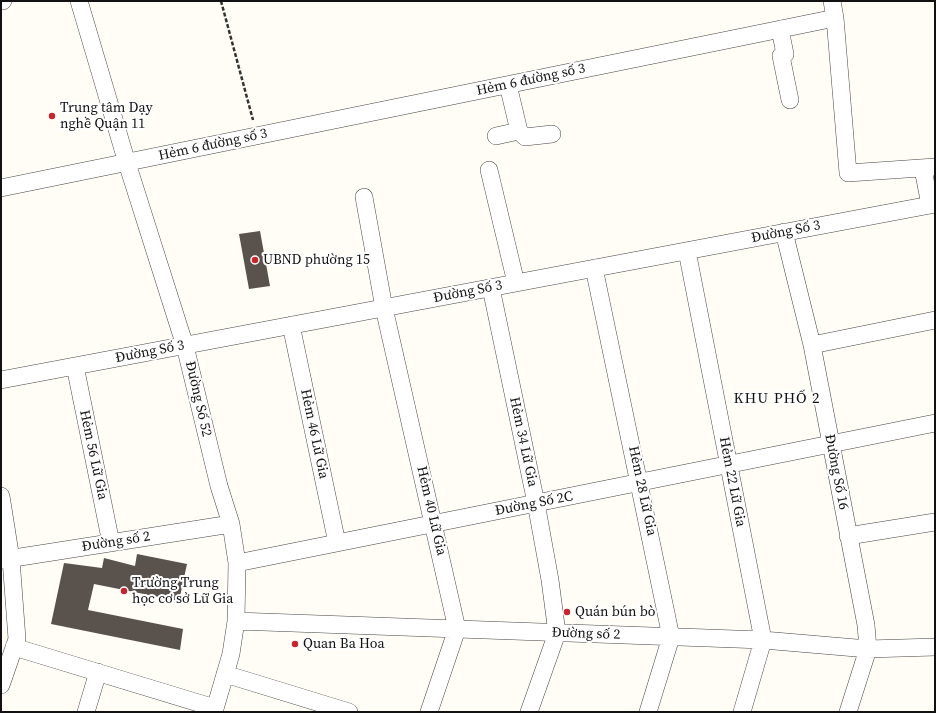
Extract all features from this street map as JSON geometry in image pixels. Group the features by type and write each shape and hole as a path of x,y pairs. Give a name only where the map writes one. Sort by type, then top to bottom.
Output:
{"street":[{"name":"Đường Số 52","path":"78,1 185,346 219,486 232,524 237,563 236,622 225,674 215,710"},
{"path":"832,1 835,18 848,172 929,168 932,204"},
{"name":"Hẻm 6 đường số 3","path":"1,188 835,18"},
{"path":"780,29 786,54 781,56 790,100"},
{"path":"508,85 519,131 525,137 552,134"},
{"path":"496,136 519,131"},
{"path":"489,170 516,283"},
{"name":"Hẻm 40 Lữ Gia","path":"364,197 384,308 457,629"},
{"name":"Đường Số 3","path":"1,380 932,204"},
{"name":"Đường Số 16","path":"784,232 812,345 866,625 868,649 848,712"},
{"name":"Hẻm 22 Lữ Gia","path":"687,251 763,640 742,712"},
{"name":"Hẻm 28 Lữ Gia","path":"594,268 672,637 648,712"},
{"name":"Hẻm 34 Lữ Gia","path":"491,288 536,503 550,580 557,633 529,712"},
{"path":"812,345 935,320"},
{"name":"Hẻm 46 Lữ Gia","path":"291,326 338,543"},
{"name":"Hẻm 56 Lữ Gia","path":"75,366 111,543"},
{"name":"Đường Số 2C","path":"237,563 935,423"},
{"path":"1,496 6,560 17,639 1,685"},
{"path":"848,536 935,522"},
{"name":"Đường số 2","path":"6,560 232,524"},
{"name":"Đường số 2","path":"236,622 763,640 868,649 935,647"},
{"path":"429,712 457,629"},
{"path":"14,647 98,672 215,710"},
{"path":"86,712 98,672"},
{"path":"225,674 324,708 349,712"}],"path":[{"path":"221,1 258,136"}],"building":[{"name":"UBND phường 15","path":"260,231 270,286 249,289 239,234"},
{"path":"137,554 187,564 179,601 94,584 88,610 183,629 180,650 51,624 64,563 102,568 104,558 135,566"}],"place":[{"name":"Trung tâm Dạy nghề Quận 11","path":"52,116"},
{"name":"UBND phường 15","path":"255,260"},
{"name":"Trường Trung học cơ sở Lữ Gia","path":"124,591"},
{"name":"Quán bún bò","path":"567,612"},
{"name":"Quan Ba Hoa","path":"295,644"}],"district":[{"name":"KHU PHỐ 2","path":"777,399"}]}
